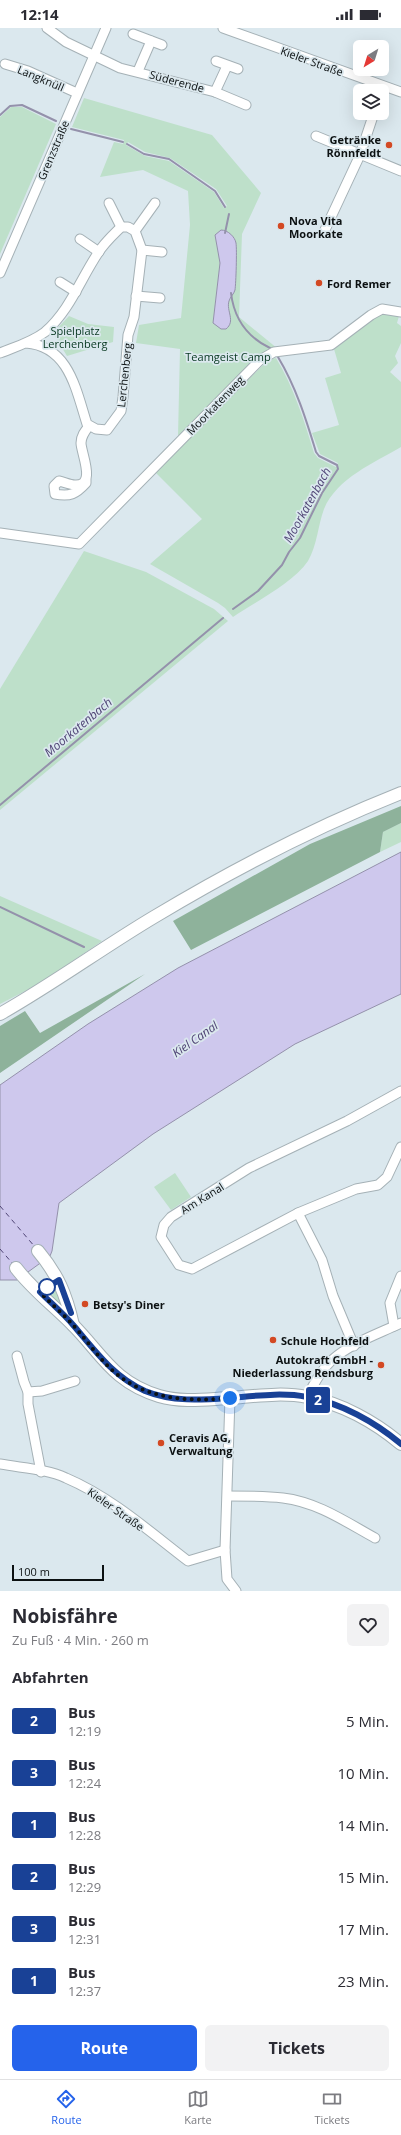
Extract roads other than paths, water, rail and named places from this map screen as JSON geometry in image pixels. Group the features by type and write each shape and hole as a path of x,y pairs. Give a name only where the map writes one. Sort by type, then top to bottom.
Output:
{"main road":[{"path":"0,1014 52,984 154,917 241,867 339,818 401,793"},
{"path":"38,1251 49,1264 62,1287 68,1302 73,1325"},
{"path":"16,1268 25,1279 73,1325 112,1370 140,1388 160,1396 178,1399 200,1400 287,1395 307,1397 335,1405 363,1418 401,1444"}],"street":[{"name":"Süderende","path":"47,28 56,36 93,56 120,68 216,92 246,105"},
{"name":"Grenzstraße","path":"0,273 106,28"},
{"name":"Kieler Straße","path":"223,28 365,84"},
{"path":"133,34 162,45"},
{"name":"Süderende","path":"138,72 151,41"},
{"path":"216,61 238,69"},
{"name":"Langknüll","path":"5,64 28,70 77,94"},
{"name":"Süderende","path":"216,92 227,66"},
{"name":"Kieler Straße","path":"389,91 401,92"},
{"path":"324,232 360,155 372,120"},
{"path":"316,136 401,171"},
{"path":"109,203 121,227"},
{"path":"0,353 26,343 44,333 64,311 99,252 121,227 128,227 135,231 155,203"},
{"name":"Lerchenberg","path":"89,426 107,430 121,411 128,335 134,317 142,250 135,231"},
{"path":"80,240 99,252"},
{"path":"142,250 162,252"},
{"path":"60,282 76,292"},
{"path":"136,296 160,298"},
{"name":"Moorkatenweg","path":"0,533 78,544 260,360 274,352 330,345 371,315 382,309 401,312"},
{"path":"26,343 40,346 64,362 70,373 89,426 83,433 81,443 87,471 86,478"},
{"name":"Am Kanal","path":"401,1092 347,1121 249,1168 171,1217 164,1225 161,1237 179,1265 192,1269 298,1213 356,1189 378,1185 387,1178 401,1147"},
{"path":"298,1213 322,1260 333,1296 354,1346"},
{"path":"307,1397 316,1380 332,1360 354,1346 398,1324 390,1303 401,1276"},
{"path":"17,1356 28,1392 28,1404 41,1472"},
{"path":"28,1392 42,1391 75,1381"},
{"path":"230,1398 228,1496 225,1550 227,1579 236,1591"},
{"name":"Kieler Straße","path":"0,1464 65,1477 88,1488 120,1509 188,1561 225,1550"},
{"path":"228,1496 284,1498 302,1502 335,1515 375,1538"}],"water":[{"path":"221,230 226,231 233,236 236,247 235,290 228,305 231,319 229,326 226,329 221,329 213,323 220,263 215,235"},
{"name":"Kiel Canal","path":"401,852 401,994 295,1044 153,1134 59,1203 50,1256 17,1280 0,1280 0,1085 88,1024 178,968"}],"waterway":[{"name":"Moorkatenbach","path":"0,115 10,106 22,105 56,121"},
{"name":"Moorkatenbach","path":"71,129 123,142"},
{"name":"Moorkatenbach","path":"127,144 144,154 169,159 215,191 225,207"},
{"name":"Moorkatenbach","path":"225,233 229,214"},
{"name":"Moorkatenbach","path":"231,293 235,311 243,326 262,344 270,348"},
{"name":"Moorkatenbach","path":"233,609 258,591 282,565 289,552 300,538 322,493 338,469 337,465 319,456 316,452 295,392 278,357"},
{"name":"Moorkatenbach","path":"0,805 223,618"},
{"path":"0,907 84,947"}],"place":[{"name":"Getränke Rönnfeldt","path":"389,145"},
{"name":"Nova Vita Moorkate","path":"281,226"},
{"name":"Ford Remer","path":"319,283"},
{"name":"Betsy's Diner","path":"85,1304"},
{"name":"Schule Hochfeld","path":"273,1340"},
{"name":"Autokraft GmbH - Niederlassung Rendsburg","path":"381,1365"},
{"name":"Ceravis AG, Verwaltung","path":"161,1443"}],"park label":[{"name":"Spielplatz Lerchenberg","path":"75,336"},
{"name":"Teamgeist Camp","path":"228,356"}]}
